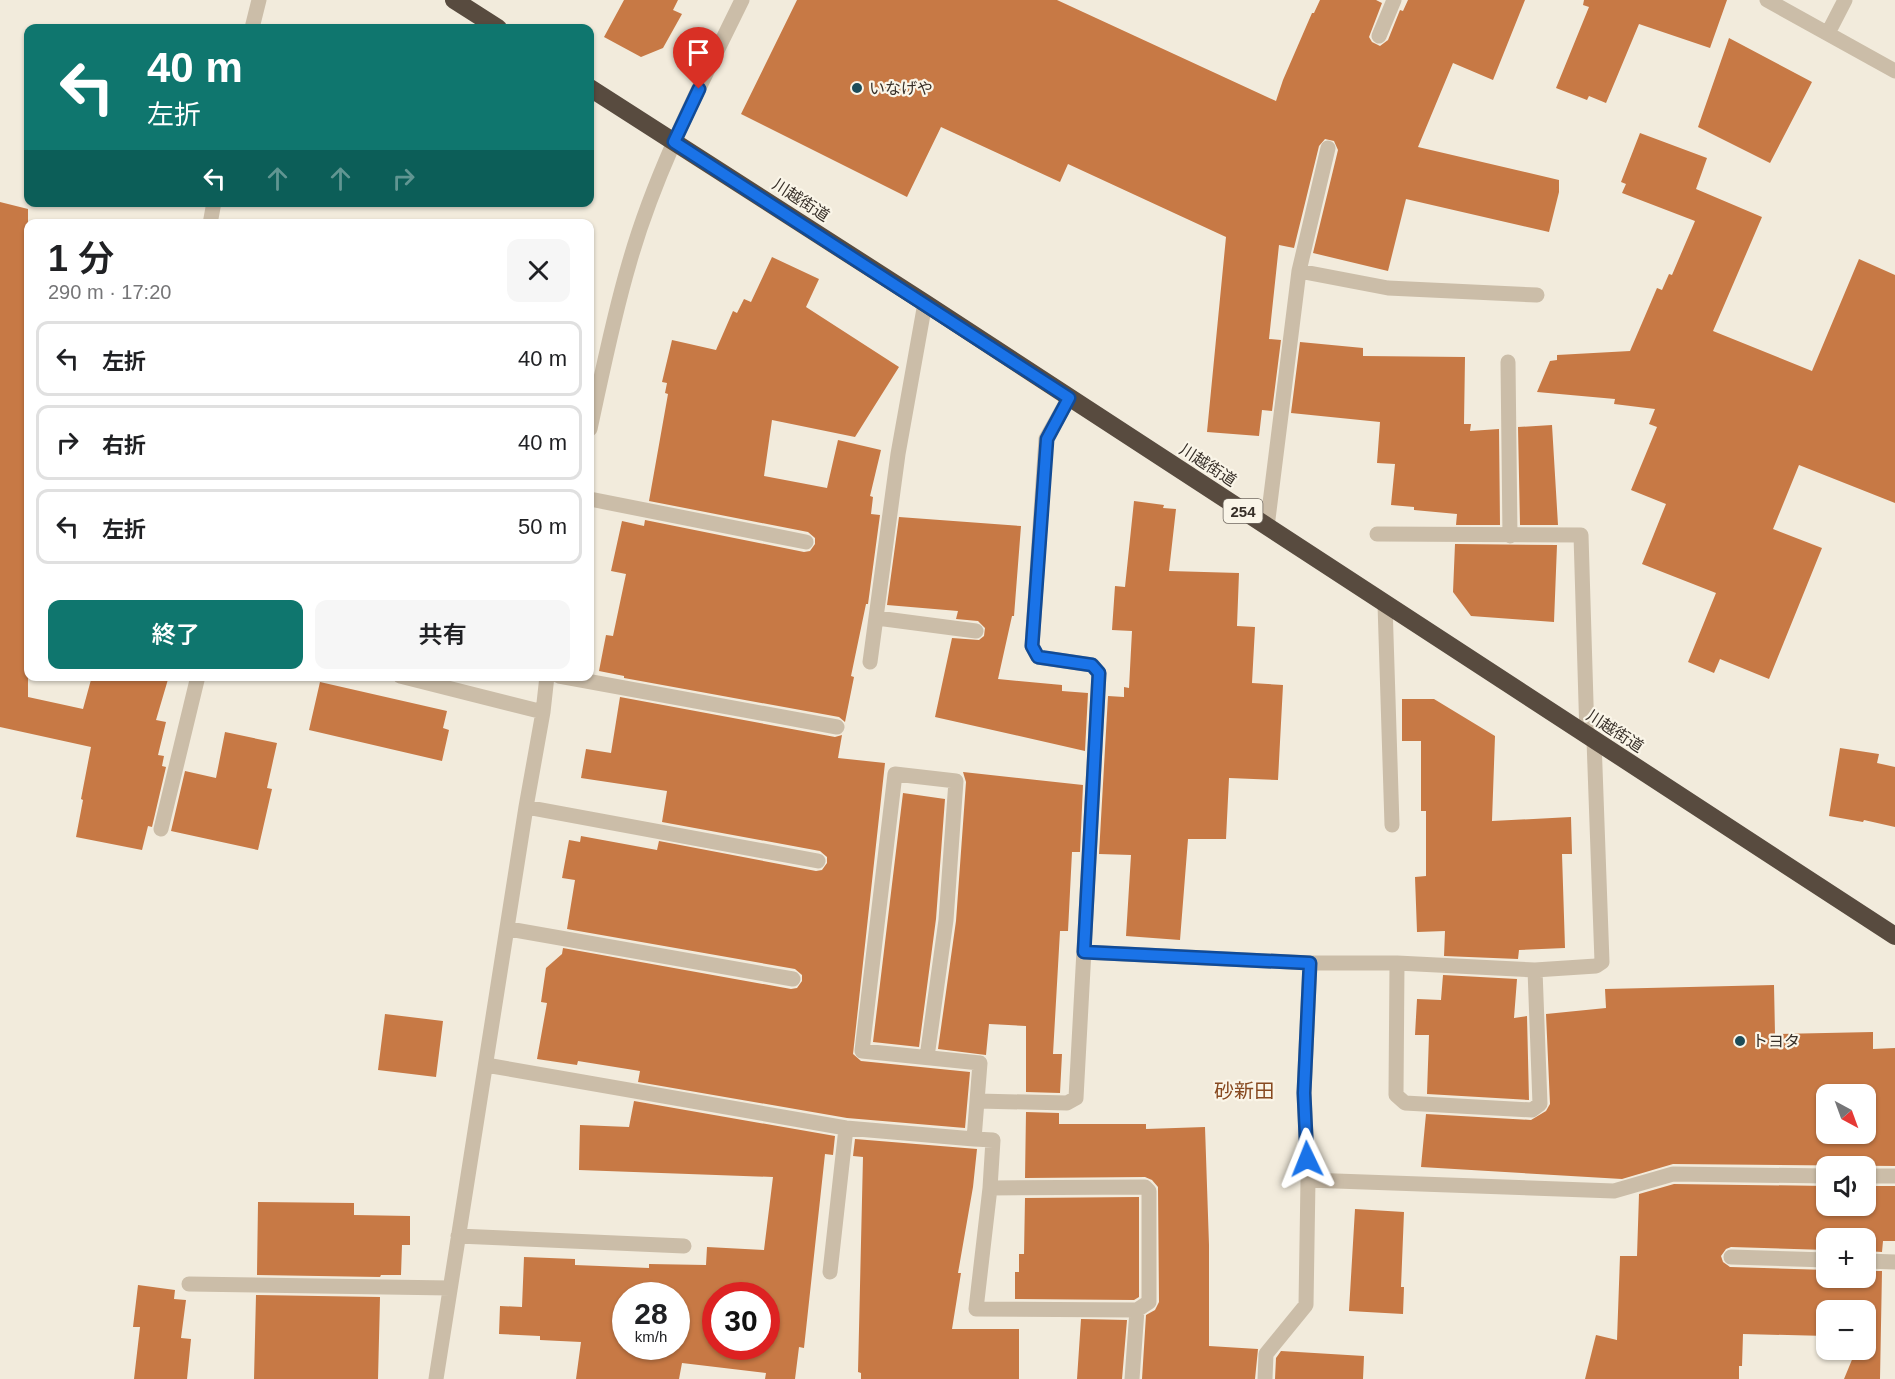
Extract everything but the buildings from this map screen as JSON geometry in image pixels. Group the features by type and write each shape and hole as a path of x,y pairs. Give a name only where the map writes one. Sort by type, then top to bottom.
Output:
{"highway":[{"path":"454,0 492,24"},
{"name":"川越街道","path":"594,91 926,303 1895,936"}],"street":[{"path":"253,24 259,0"},
{"path":"594,412 629,264 674,142 742,0"},
{"path":"1379,36 1394,0"},
{"path":"1767,0 1895,71"},
{"path":"1828,33 1845,0"},
{"path":"1267,527 1299,271 1328,148"},
{"path":"1299,271 1388,288 1536,294"},
{"path":"870,662 898,454 926,303"},
{"path":"1508,362 1510,536"},
{"path":"978,1101 1067,1103 1076,1098 1099,673 1092,665 1038,657 1032,646 1047,439 1069,398"},
{"path":"594,500 806,542"},
{"path":"1084,952 1310,963 1397,963 1535,970 1596,966 1602,962 1581,535 1377,534"},
{"path":"1385,604 1392,825"},
{"path":"877,618 976,631"},
{"path":"161,830 197,681"},
{"path":"420,681 543,712"},
{"path":"436,1379 546,681"},
{"path":"586,681 837,727"},
{"path":"927,1058 946,920 956,781 895,774 862,1051 927,1058 980,1063 974,1139"},
{"path":"526,807 818,861"},
{"path":"509,929 793,979"},
{"path":"1265,1379 1266,1354 1306,1305 1308,1180 1304,1093 1310,963"},
{"path":"1397,963 1396,1095 1405,1103 1532,1110 1540,1104 1535,970"},
{"path":"486,1065 846,1128 993,1140 990,1188 976,1309 1137,1310 1149,1302 1149,1191 1145,1187 990,1188"},
{"path":"830,1272 846,1128"},
{"path":"1308,1180 1614,1191 1673,1174 1816,1176"},
{"path":"1876,1176 1895,1176"},
{"path":"458,1236 684,1246"},
{"path":"1731,1257 1816,1260"},
{"path":"1876,1261 1895,1262"},
{"path":"189,1284 450,1288"},
{"path":"1132,1379 1137,1310"}],"place":[{"name":"いなげや","path":"857,88"},
{"name":"トヨタ","path":"1740,1041"}],"district":[{"name":"砂新田","path":"1244,1091"}],"route":[{"path":"699,89 674,142 926,303 1069,398 1047,439 1032,646 1038,657 1092,665 1099,673 1084,952 1310,963 1304,1093 1307,1159"}]}
